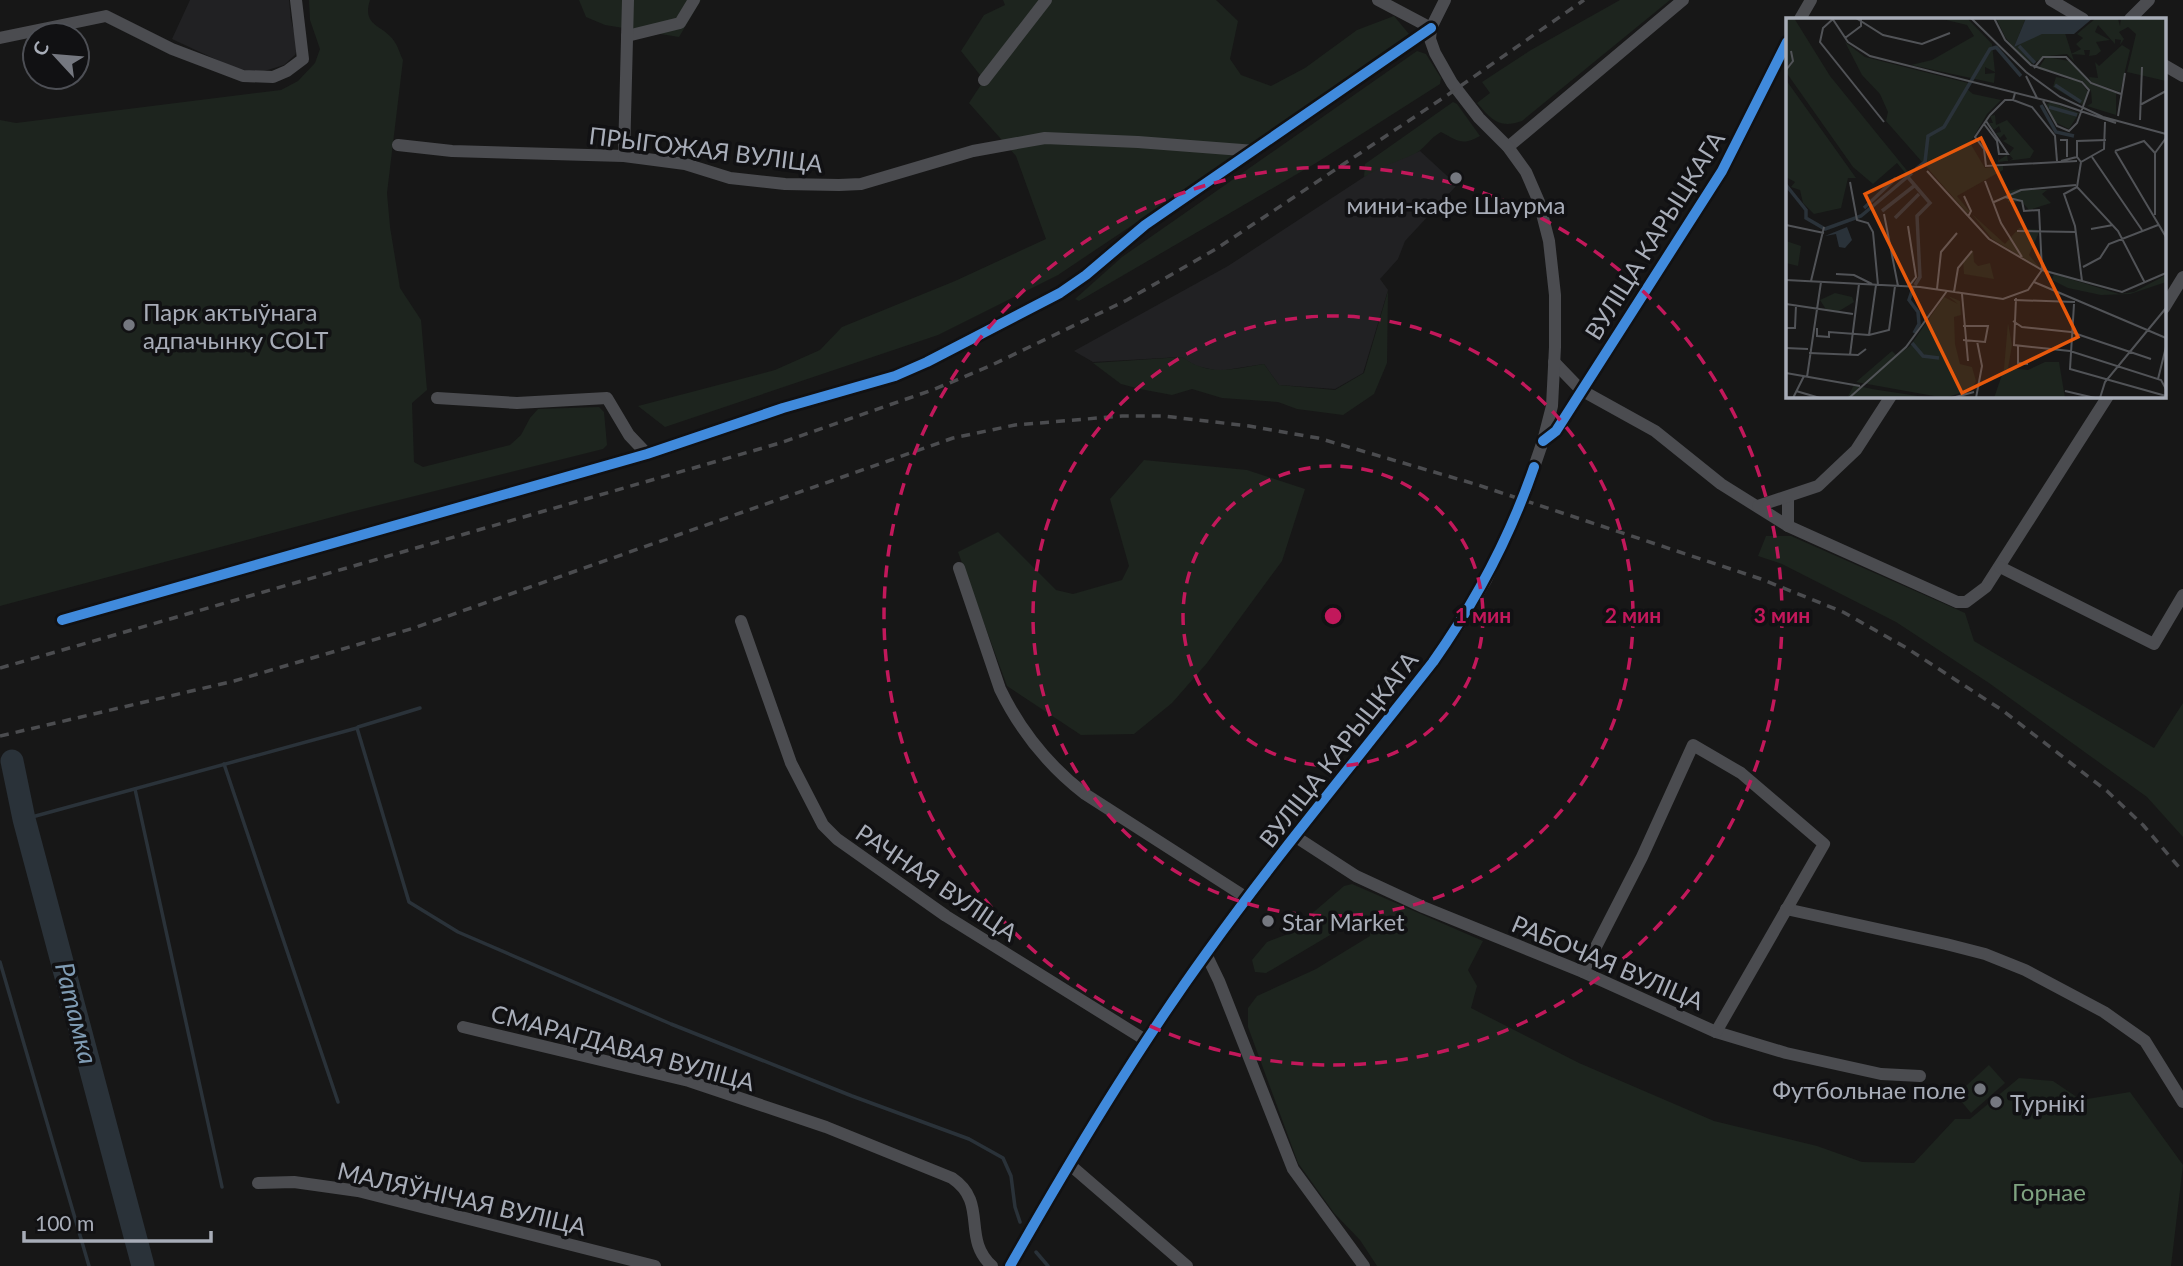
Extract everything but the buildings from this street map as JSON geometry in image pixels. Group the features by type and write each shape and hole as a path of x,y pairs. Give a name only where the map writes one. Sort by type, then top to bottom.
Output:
{"street":[{"path":"0,38 106,16 201,62 243,76 273,77 288,71 303,58 296,0"},
{"path":"624,156 628,0"},
{"path":"627,36 680,23 694,0"},
{"path":"984,80 1046,0"},
{"path":"1378,0 1431,28"},
{"path":"62,620 647,454 783,408 895,376 927,362 1060,293 1086,275 1145,225 1431,28 1445,0"},
{"path":"1508,147 1683,0"},
{"path":"1801,18 1811,0"},
{"path":"2050,0 2081,18"},
{"path":"2131,18 2149,0"},
{"name":"ВУЛІЦА КАРЫЦКАГА","path":"1010,1266 1069,1164 1206,954 1460,624 1486,580 1522,502 1543,441 1552,405 1554,362 1555,295 1549,241 1533,184 1508,147 1479,118 1452,83 1432,46 1431,28"},
{"name":"ВУЛІЦА КАРЫЦКАГА","path":"1543,441 1556,431 1722,171 1786,44"},
{"path":"2166,66 2183,76"},
{"name":"ПРЫГОЖАЯ ВУЛІЦА","path":"398,145 452,151 624,156 685,164 730,178 785,184 839,185 861,184 973,150 1045,138 1255,151"},
{"path":"2166,305 2183,277"},
{"path":"1554,362 1581,390 1655,430 1721,484 1788,526 1957,602 1966,602 1986,587 2107,397"},
{"path":"1758,506 1818,486 1839,468 1869,432 1891,397"},
{"path":"437,398 517,403 607,398 629,435 647,454"},
{"path":"1788,498 1788,526"},
{"path":"2000,567 2154,643 2183,595"},
{"path":"959,568 1000,689 1008,706 1049,762 1085,794 1247,898"},
{"name":"РАЧНАЯ ВУЛІЦА","path":"741,621 791,763 823,825 836,839 946,916 1147,1041"},
{"path":"1583,971 1642,858 1693,745 1741,773 1824,844 1716,1032"},
{"name":"РАБОЧАЯ ВУЛІЦА","path":"1296,837 1356,876 1423,907 1583,971 1716,1032 1786,1053 1881,1074 1920,1076"},
{"path":"1786,909 1985,954 2025,970 2104,1012 2145,1041 2183,1102"},
{"path":"1206,954 1293,1169 1364,1266"},
{"name":"СМАРАГДАВАЯ ВУЛІЦА","path":"463,1027 689,1081 827,1127 952,1178 961,1184 972,1202 975,1237 981,1255 992,1266"},
{"path":"1069,1164 1187,1266"},
{"name":"МАЛЯЎНІЧАЯ ВУЛІЦА","path":"258,1183 295,1182 358,1191 655,1266"}],"shaded area":[{"path":"190,0 289,0 298,47 295,55 284,65 261,72 248,71 230,66 172,39"},
{"path":"1420,151 1457,185 1405,241 1398,259 1380,279 1388,290 1363,373 1335,389 1279,385 1264,364 1219,371 1196,366 1181,357 1093,362 1074,351 1228,266 1376,167"}],"green space":[{"path":"309,0 370,0 368,9 371,21 391,38 403,60 387,193 400,288 421,320 427,390 412,403 414,462 423,467 510,445 521,435 538,409 599,407 604,412 607,445 603,449 351,512 0,606 0,120 16,123 281,90 298,81 315,63 320,49 310,20"},
{"path":"579,0 701,0 679,37 605,25 586,17"},
{"path":"1003,0 1216,0 1238,21 1230,59 1241,75 1271,86 1305,68 1357,30 1394,16 1409,34 1225,163 1058,275 938,335 665,427 638,406 775,370 820,350 842,327 955,281 1046,239 1016,156 969,103 984,80 961,51 984,15 1005,5"},
{"path":"1620,0 1670,0 1522,121 1507,124 1496,121 1477,103 1490,93 1482,82 1531,50"},
{"path":"1417,51 1426,54 1441,78 1440,84 1316,163 1079,301 1075,299 1122,257"},
{"path":"1453,102 1480,136 1469,141 1460,141 1441,132 1416,153 1364,177 1365,164"},
{"path":"1388,291 1387,363 1374,394 1343,415 1297,409 1278,402 1222,398 1192,389 1172,395 1140,389 1121,384 1093,363 1182,357 1202,367 1222,370 1264,364 1279,385 1335,390 1364,373"},
{"path":"1144,460 1247,470 1305,489 1282,561 1207,663 1172,703 1134,734 1081,735 1007,686 958,552 998,532 1056,590 1073,594 1122,580 1129,566 1110,499"},
{"path":"1766,536 1791,536 1965,613 1974,641 2154,748 2183,703 2183,837 2147,797 1989,683 1896,622 1782,564 1758,556"},
{"name":"Горнае","path":"1352,884 1483,941 1468,970 1477,986 1471,1008 1579,1063 1714,1121 1817,1146 1862,1162 1914,1163 1955,1119 1970,1119 2019,1078 2053,1081 2081,1100 2130,1092 2183,1165 2171,1266 1377,1266 1360,1240 1334,1213 1298,1163 1248,1027 1248,1008 1257,996 1316,969 1370,936 1371,921 1357,919 1266,973 1255,972 1252,960 1267,942 1288,934 1344,886"},
{"name":"Футбольнае поле","path":"1989,1065 2005,1083 1971,1113 1956,1095"}],"waterway":[{"path":"358,727 420,708"},
{"path":"21,820 357,728 409,902 458,932 671,1024 969,1139 1003,1158 1011,1176 1020,1222"},
{"name":"Ратамка","path":"12,761 24,819 143,1266"},
{"path":"224,764 338,1102"},
{"path":"135,789 222,1187"},
{"path":"0,962 89,1266"},
{"path":"1036,1252 1048,1266"}],"railway":[{"path":"0,668 780,443 935,389 992,365 1127,300 1216,249 1449,94 1584,0"},
{"path":"0,736 234,681 414,628 953,438 1015,425 1122,416 1163,416 1249,426 1318,438 1475,484 1761,579 1843,612 1905,647 2002,710 2107,791 2143,825 2183,872"}],"cycle path":[{"path":"62,620 647,454 783,408 895,376 1060,293 1086,275 1145,225 1431,28"},
{"path":"1543,441 1556,431 1722,171 1786,44"},
{"path":"1010,1266 1105,1106 1181,989 1263,878 1449,639 1478,592 1503,543 1534,467"}],"place":[{"name":"мини-кафе Шаурма","path":"1456,178"},
{"name":"Парк актыўнага адпачынку COLT","path":"129,325"},
{"name":"Star Market","path":"1268,921"},
{"name":"Футбольнае поле","path":"1980,1089"},
{"name":"Турнікі","path":"1996,1102"}]}
